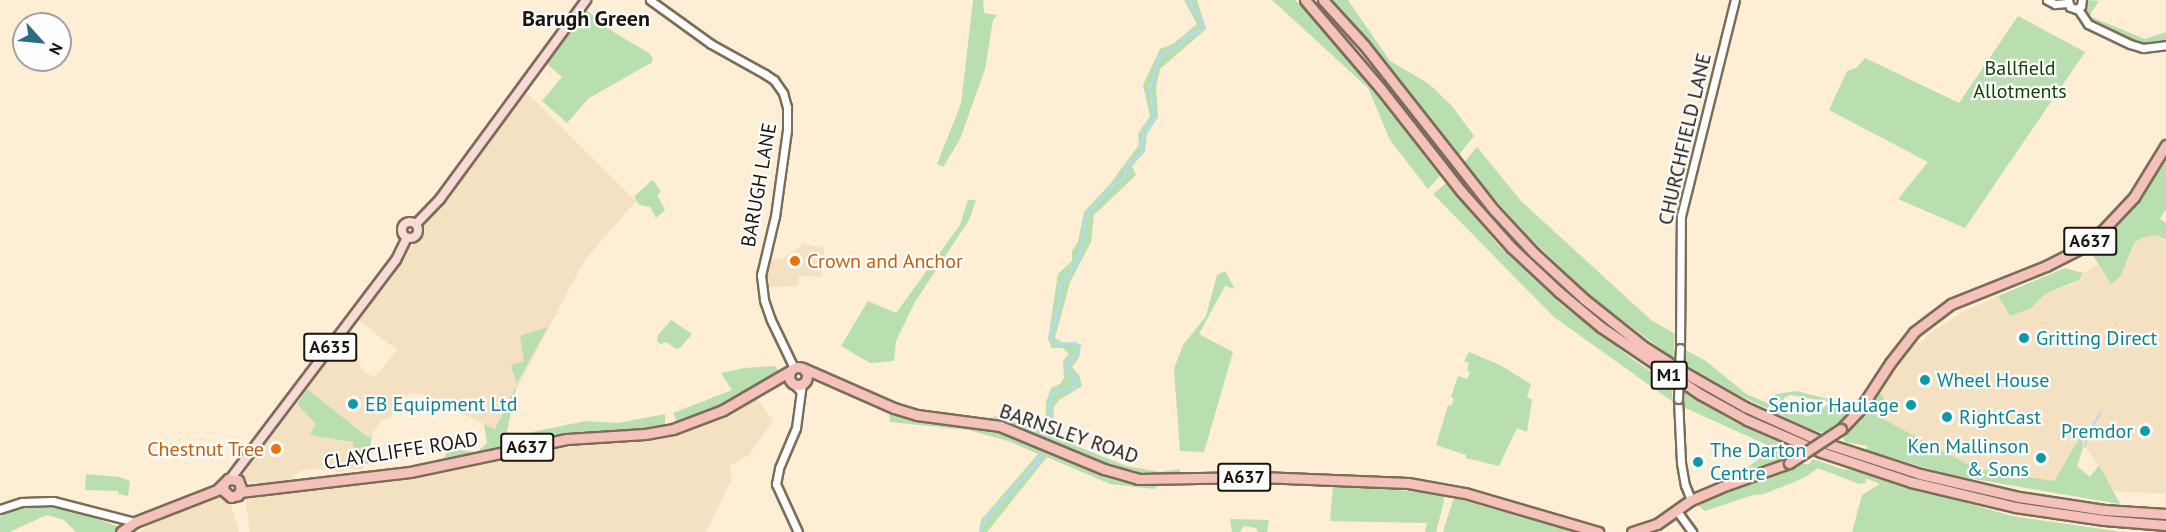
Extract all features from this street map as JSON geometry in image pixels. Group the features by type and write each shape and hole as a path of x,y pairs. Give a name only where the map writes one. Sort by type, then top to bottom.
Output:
{"highway":[{"name":"M1","path":"1305,0 1352,54 1461,191 1512,248 1601,327 1700,394 1747,420 1812,449 1911,482 2015,507 2104,520 2166,525"},
{"name":"M1","path":"1323,0 1364,45 1468,178 1534,253 1584,299 1643,346 1711,388 1774,421 1825,443 1920,474 2019,497 2104,510 2166,514"},
{"name":"A637","path":"1632,532 1657,524 1691,500 1789,463 1841,429 1860,408 1914,332 1951,304 2046,266 2079,249 2108,225 2134,196 2166,145"},
{"name":"BARNSLEY ROAD","path":"797,378 818,376 905,412 1000,426 1104,470 1138,479 1260,477 1408,483 1465,493 1598,532"},
{"name":"CLAYCLIFFE ROAD","path":"238,484 267,488 410,472 567,439 658,432 723,410 778,379 797,378"},
{"name":"A635","path":"224,490 235,496 238,484"},
{"name":"A635","path":"121,532 135,522 238,484"}],"main road":[{"path":"416,224 410,221 404,224 402,232 407,237 417,234 416,224 440,199 586,0"},
{"name":"A635","path":"238,484 247,456 396,260 407,237"}],"street":[{"name":"BARUGH LANE","path":"650,0 711,44 765,74 783,93 787,107 787,130 775,216 763,261 761,282 771,320 797,378"},
{"name":"CHURCHFIELD LANE","path":"1691,500 1684,485 1681,463 1678,399 1681,216 1735,0"},
{"path":"2047,0 2055,4 2068,2 2071,8 2078,9 2088,24 2130,45 2150,48 2166,45"},
{"path":"2078,9 2082,0"},
{"path":"797,378 796,428 779,468 776,484 798,532"},
{"path":"0,509 32,501 67,503 114,519 135,522"},
{"path":"1677,511 1692,532"}],"shaded area":[{"path":"524,90 636,201 584,261 495,429 421,394 409,393 389,419 382,420 369,438 307,389 351,327 361,368 374,378 397,350 357,319"},
{"path":"2156,235 2166,239 2166,494 2113,491 2099,465 2085,447 2083,448 2080,436 2054,481 1975,468 1876,416 1884,406 1878,394 1875,395 1896,360 1915,341 1922,343 1927,335 1961,313 1998,296 2009,316 2031,308 2045,294 2076,283 2083,273 2098,264 2111,284 2120,276 2134,243 2140,238"},
{"path":"801,243 824,248 822,277 799,276 797,286 765,287 766,261 782,258 801,247"},
{"path":"756,398 773,421 749,455 729,466 732,479 706,532 250,532 245,497 248,496 382,480 604,441 651,440 711,421"},
{"path":"297,404 317,424 315,436 354,442 366,449 363,470 344,468 343,472 316,469 299,471 289,480 270,483 249,482 244,479 245,469 256,452"},
{"path":"215,497 229,499 239,532 139,532 160,518"}],"green space":[{"path":"973,0 983,0 984,13 997,15 993,20 985,69 960,139 943,167 937,164 961,104"},
{"path":"1184,0 1197,0 1206,29 1160,69 1156,87 1158,117 1147,134 1145,152 1132,166 1136,175 1094,215 1091,242 1070,282 1055,338 1062,342 1081,344 1079,358 1072,367 1079,375 1082,386 1059,400 1054,407 1052,436 1126,466 1160,472 1180,469 1181,476 1148,476 1121,473 993,419 994,416 1045,432 1046,402 1051,388 1060,384 1064,378 1063,361 1069,354 1063,348 1052,348 1048,339 1058,274 1072,261 1072,251 1078,242 1084,212 1110,184 1139,145 1138,134 1150,116 1143,85 1160,49 1173,44 1197,24"},
{"path":"1272,0 1295,0 1341,49 1440,176 1428,189 1390,140 1368,88"},
{"path":"1333,0 1348,0 1390,61 1429,84 1452,106 1474,136 1458,156 1385,61"},
{"path":"2088,0 2099,1 2089,16 2145,39 2166,32 2166,42 2144,46 2087,19 2084,10"},
{"path":"584,8 615,33 649,53 653,59 651,63 589,98 567,123 542,101 562,77 545,62"},
{"name":"Ballfield Allotments","path":"2018,16 2085,52 1965,228 1898,199 1928,162 1829,110 1847,71 1856,68 1865,58 1959,103"},
{"path":"1477,147 1521,201 1651,320 1675,334 1673,358 1593,298 1530,238 1463,164"},
{"path":"2166,155 2166,209 2160,219 2166,223 2166,239 2156,235 2141,238 2134,243 2120,277 2111,284 2089,249 2118,224"},
{"path":"651,181 654,181 661,192 657,195 665,210 656,218 650,207 640,205 635,196"},
{"path":"1446,183 1499,246 1562,305 1631,358 1671,385 1673,402 1554,317 1433,194"},
{"path":"968,200 976,200 969,220 915,302 896,341 894,361 870,363 841,346 868,301 896,313 960,225"},
{"path":"2065,268 2083,273 2079,280 2045,294 2031,308 2010,316 1998,296"},
{"path":"1225,271 1235,289 1225,286 1199,334 1233,352 1204,452 1180,451 1174,369 1183,345 1206,316 1217,275"},
{"path":"671,320 692,334 677,349 666,342 661,344 657,341 658,335"},
{"path":"548,327 517,383 511,365 524,361 520,336"},
{"path":"1684,349 1706,361 1745,393 1771,405 1775,402 1773,397 1776,394 1797,391 1843,403 1850,411 1826,433 1813,430 1739,395 1684,364","holes":["1790,395 1829,402 1816,414 1807,416 1784,407 1784,398"]},
{"path":"1469,352 1500,365 1531,384 1527,397 1532,400 1527,432 1517,428 1499,466 1466,458 1466,455 1436,445 1448,405 1451,406 1454,399 1451,397 1458,376 1467,379 1470,372 1467,371 1469,363 1464,361"},
{"path":"775,366 779,372 740,399 677,422 673,413 732,390 721,373 744,368"},
{"path":"517,385 506,436 526,433 527,439 519,446 442,461 447,453 457,450 477,452 487,443 484,424 495,429"},
{"path":"307,389 369,438 372,434 368,464 364,464 366,449 353,447 353,442 315,436 310,433 316,424 297,404"},
{"path":"1683,392 1734,422 1799,451 1778,461 1740,473 1774,448 1683,407"},
{"path":"1881,394 1885,400 1877,416 1975,468 2054,481 2081,435 2083,448 2077,466 2090,477 2099,465 2120,504 1951,475 1865,450 1868,446 1845,442 1842,436 1875,395"},
{"path":"889,411 1005,432 1134,482 1159,485 1154,489 1110,484 1047,457 987,532 979,532 981,520 1038,454 1008,441 968,430 890,422"},
{"path":"665,414 665,426 613,432 580,432 540,440 534,438 532,432 586,421 618,423"},
{"path":"1813,459 2012,516 2123,532 1852,532 1862,495 1880,484 1865,478 1866,483 1859,484 1818,468 1804,478 1764,494 1753,495 1705,511 1697,505 1724,492 1746,484 1751,485 1800,464 1809,464"},
{"path":"86,474 119,477 130,481 128,496 118,494 118,491 85,490"},
{"path":"1333,485 1443,494 1444,501 1436,532 1425,532 1427,523 1330,521"},
{"path":"1457,498 1577,532 1443,532 1453,500"},
{"path":"46,505 119,527 116,532 76,532 64,520 47,515 9,532 0,532 0,515 16,506"},
{"path":"1230,519 1269,520 1267,532 1258,532 1256,528 1244,526 1240,532 1232,532"}],"waterway":[{"path":"1048,438 1051,428 1050,403 1054,393 1076,387 1077,380 1068,372 1066,362 1079,353 1076,343 1058,345 1050,336 1060,303 1061,284 1077,265 1087,215 1114,185 1123,179 1128,164 1142,153 1142,138 1155,118 1150,90 1157,63 1163,53 1181,45 1185,37 1202,30 1203,21 1193,9 1191,0"},
{"path":"2085,447 2086,439 2100,413"},
{"path":"980,532 987,517 1037,463 1042,451"}],"place":[{"name":"Crown and Anchor","path":"795,261"},
{"name":"Gritting Direct","path":"2024,338"},
{"name":"Wheel House","path":"1925,380"},
{"name":"EB Equipment Ltd","path":"353,404"},
{"name":"Senior Haulage","path":"1911,405"},
{"name":"RightCast","path":"1947,417"},
{"name":"Premdor","path":"2145,431"},
{"name":"Chestnut Tree","path":"276,449"},
{"name":"Ken Mallinson & Sons","path":"2041,458"},
{"name":"The Darton Centre","path":"1698,462"}],"district":[{"name":"Barugh Green","path":"586,19"}]}
